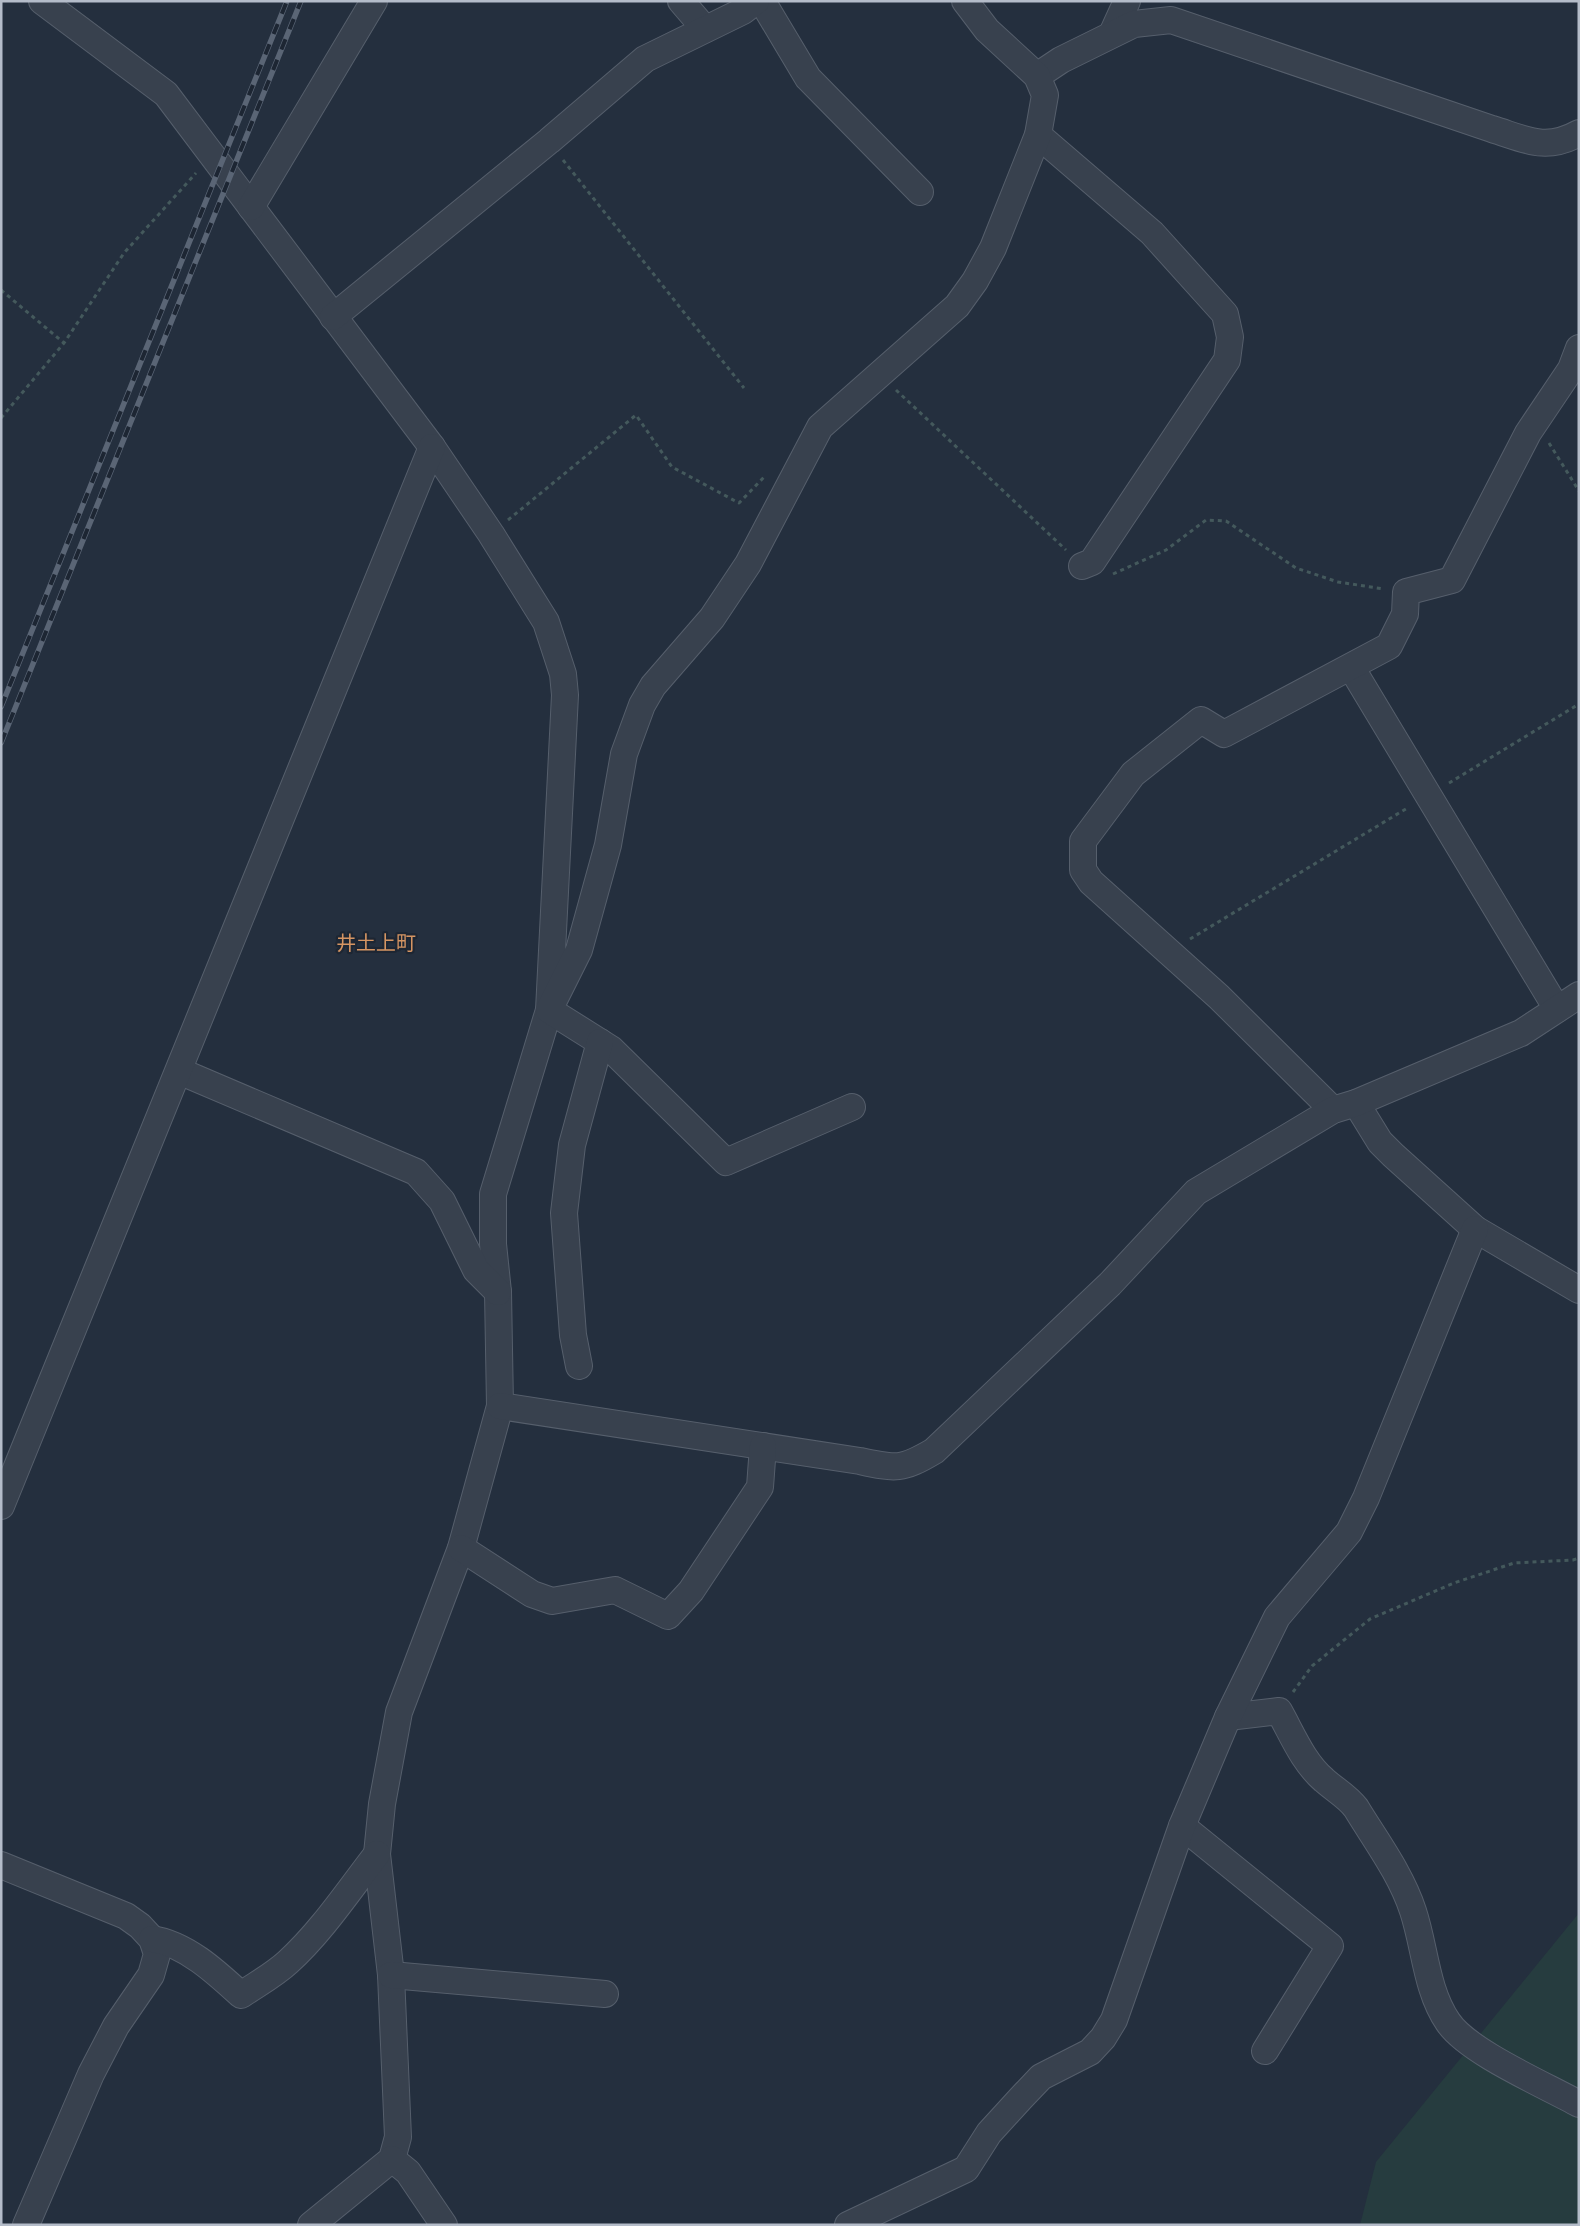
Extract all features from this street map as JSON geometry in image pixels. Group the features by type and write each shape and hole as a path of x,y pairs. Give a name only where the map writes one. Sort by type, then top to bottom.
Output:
{"street":[{"path":"42,1 166,94 332,317 432,447 546,622 563,674 565,695 549,1010"},
{"path":"251,207 374,1"},
{"path":"681,1 705,29"},
{"path":"332,317 549,142 645,59 743,11 756,1"},
{"path":"762,1 808,78 920,192"},
{"path":"311,2225 392,2159 398,2137 391,1975 377,1854 382,1804 399,1712 461,1548 500,1406 498,1292 493,1244 494,1194 549,1010 579,950 608,845 624,754 642,705 654,686 712,618 748,564 820,426 957,306 976,281 993,248 1038,135 1045,95 1037,76 987,30 966,1"},
{"path":"1112,34 1128,1"},
{"path":"1037,76 1061,60 1134,24 1171,20 1492,129 1542,144 1556,143 1579,133"},
{"path":"1038,135 1152,233 1225,314 1230,337 1227,360 1092,562 1082,566"},
{"path":"1579,348 1571,369 1536,422 1452,580 1406,592 1405,614 1389,646 1224,734 1201,720 1133,774 1083,841 1082,870 1091,882 1344,1107 1392,1155 1475,1229 1579,1290"},
{"path":"1,1506 432,447"},
{"path":"1351,667 1557,1009"},
{"path":"500,1406 894,1468 913,1464 934,1451 1110,1284 1196,1192 1344,1107 1520,1033 1579,995"},
{"path":"549,1010 611,1049 726,1162 852,1107"},
{"path":"579,1366 573,1335 564,1213 572,1145 600,1042"},
{"path":"179,1071 416,1172 442,1201 476,1270 498,1292"},
{"path":"848,2225 966,2169 989,2133 1034,2084 1062,2065 1090,2052 1103,2038 1114,2020 1182,1826 1228,1717 1277,1617 1349,1532 1366,1498 1475,1229"},
{"path":"461,1548 532,1594 552,1601 615,1590 668,1616 691,1591 760,1487 763,1446"},
{"path":"1228,1717 1280,1711 1306,1759 1323,1780 1349,1799 1356,1808 1406,1893 1413,1911 1434,1994 1448,2022 1473,2046 1579,2104"},
{"path":"1182,1826 1330,1946 1265,2051"},
{"path":"152,1939 169,1942 216,1973 240,1994 289,1962 309,1940 377,1854"},
{"path":"1,1865 126,1916 140,1926 152,1939 157,1954 151,1975 116,2026 91,2074 26,2225"},
{"path":"391,1975 605,1994"},
{"path":"392,2159 408,2172 444,2225"}],"path":[{"path":"549,142 744,388"},
{"path":"1,418 64,344 124,253 211,156"},
{"path":"1,290 64,344"},
{"path":"490,534 636,415 672,467 739,504 770,471"},
{"path":"1536,422 1579,491"},
{"path":"1442,786 1579,704"},
{"path":"1170,952 1417,802"},
{"path":"1280,1711 1312,1666 1370,1619 1454,1583 1514,1563 1573,1560 1579,1558"}],"green space":[{"path":"1579,1913 1579,2225 1360,2225 1376,2162"}],"railway":[{"path":"1,707 287,1"},
{"path":"1,743 301,1"}],"district":[{"name":"井土上町","path":"376,943"}]}
